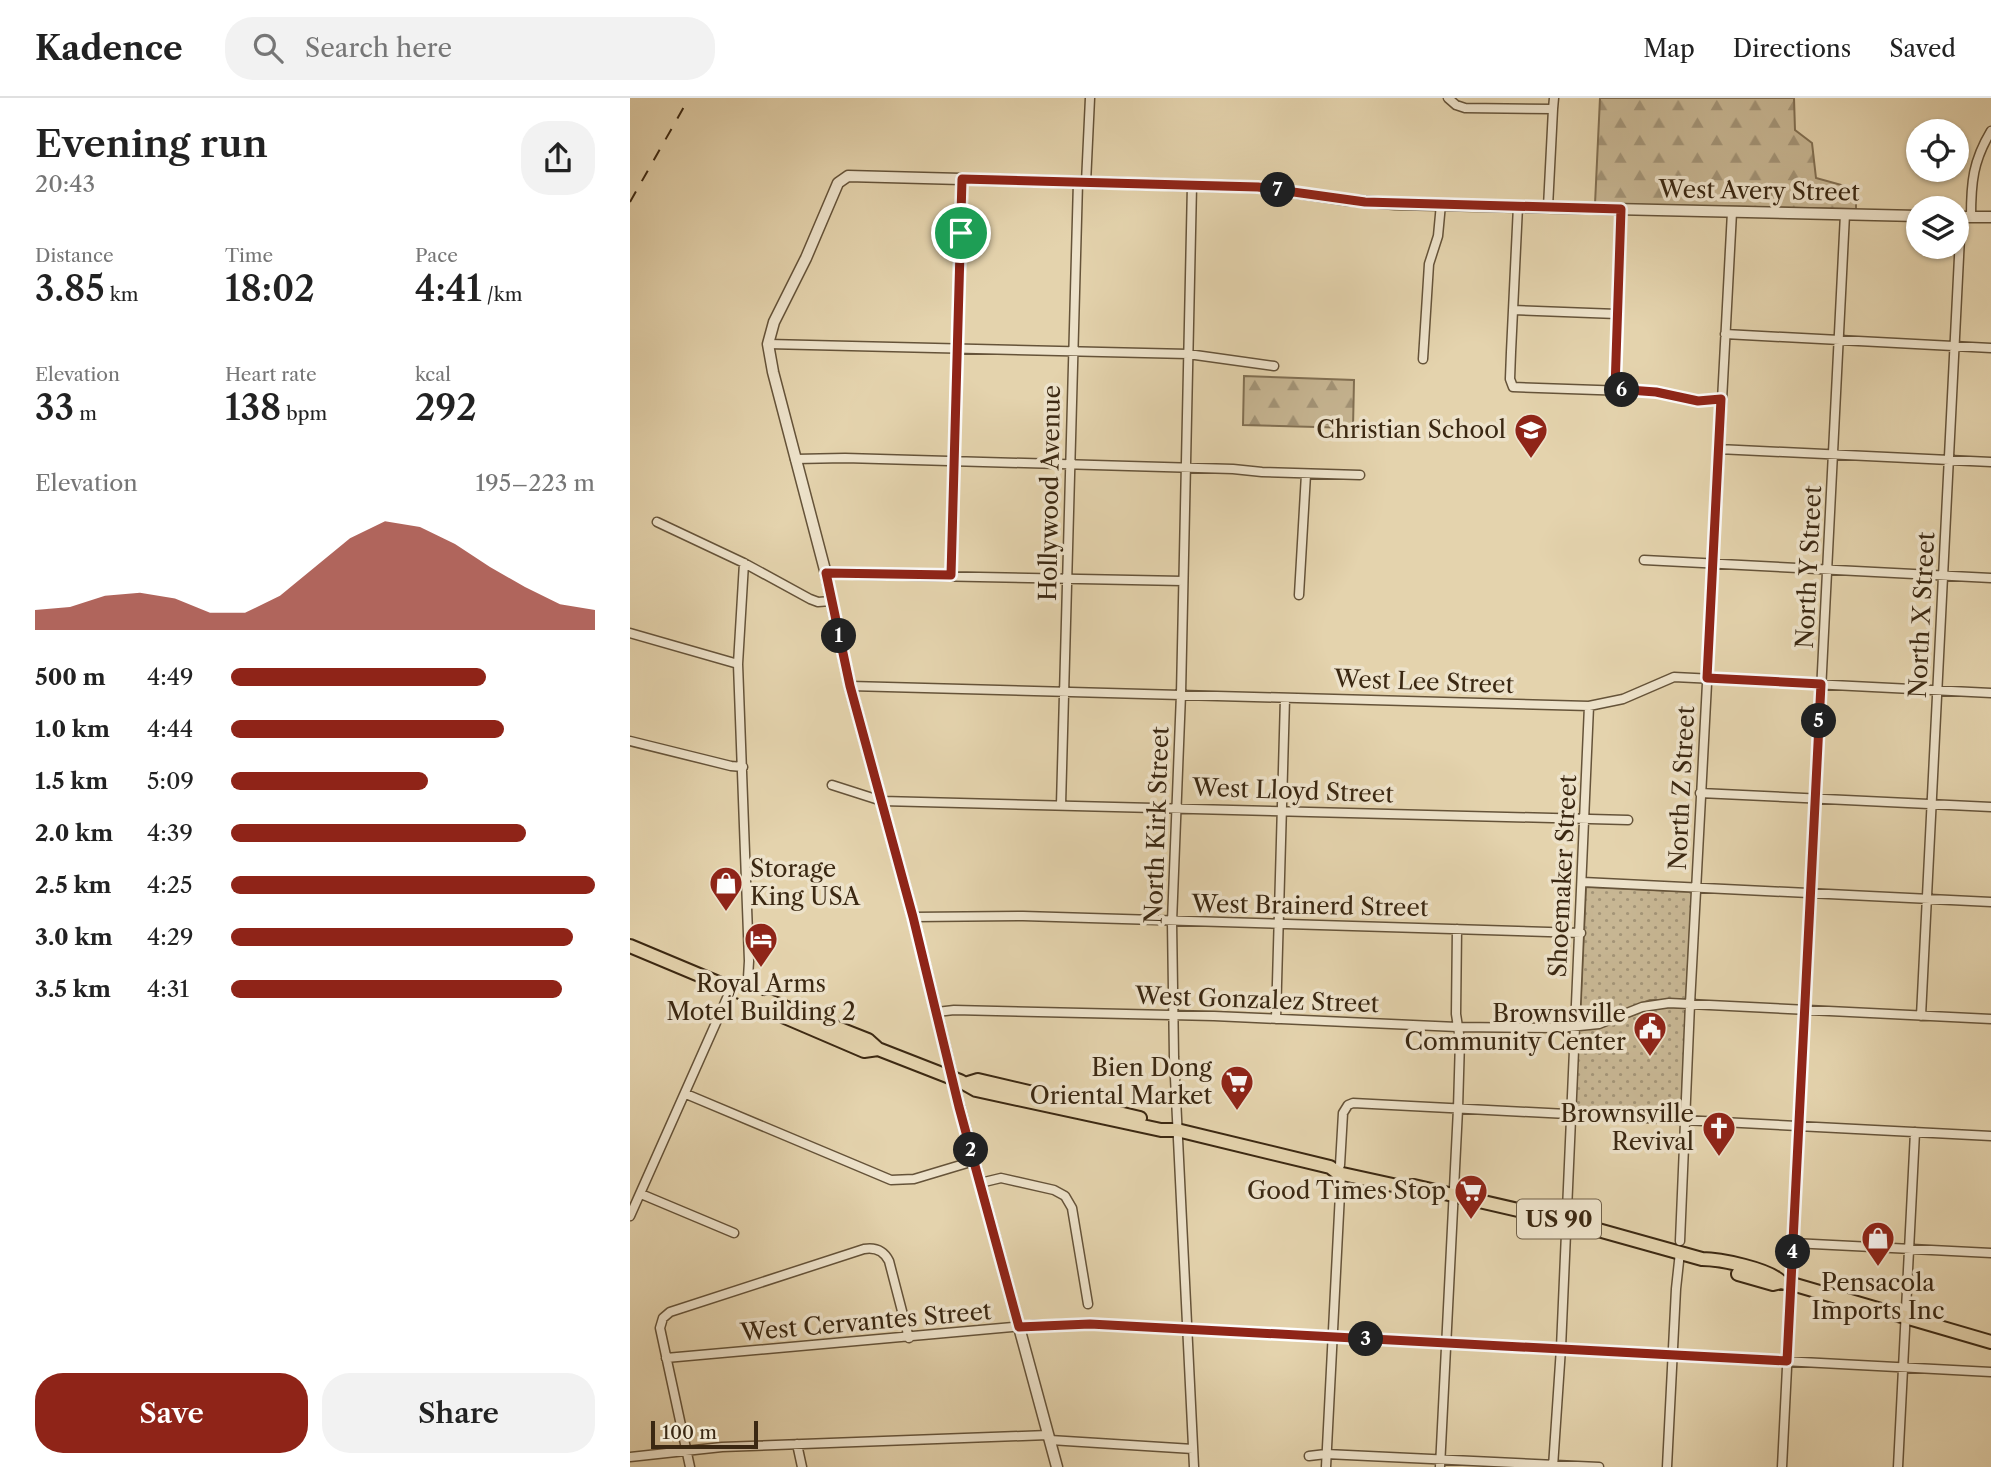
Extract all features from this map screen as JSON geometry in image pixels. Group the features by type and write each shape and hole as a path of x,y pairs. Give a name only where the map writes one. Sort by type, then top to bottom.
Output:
{"main road":[{"name":"US 90","path":"630,946 763,1003 769,1001 868,1040 878,1049 959,1081 978,1080 1096,1107 1162,1124 1173,1130 1337,1168 1404,1180 1414,1186 1680,1247 1702,1259 1714,1259 1776,1276 1786,1283 1991,1342"}],"street":[{"name":"Hollywood Avenue","path":"1061,805 1073,351 1082,182 1090,98"},
{"path":"1448,98 1465,108 1553,109"},
{"path":"1548,207 1553,98"},
{"name":"North X Street","path":"1967,196 1973,169 1981,147 1991,131"},
{"name":"West Avery Street","path":"768,344 780,309 806,258 838,183 845,177 1258,187 1365,202 1906,216"},
{"path":"951,575 962,179"},
{"name":"North Kirk Street","path":"1192,185 1181,694 1172,922 1173,1130 1194,1467"},
{"path":"1423,359 1429,264 1438,236 1441,204"},
{"path":"1518,206 1511,385 1520,389 1656,392 1698,401 1721,399"},
{"path":"1615,389 1621,209"},
{"name":"North Z Street","path":"1667,1467 1732,212"},
{"name":"North Y Street","path":"1782,1467 1787,1361 1786,1283 1793,1242 1846,214"},
{"path":"1969,217 1991,217"},
{"name":"North X Street","path":"1921,1016 1960,259"},
{"path":"1513,310 1617,314"},
{"path":"1725,334 1991,348"},
{"path":"1057,1467 974,1161 959,1081 937,1012 850,686 826,573 781,410 768,344 1188,354 1274,366"},
{"path":"1718,449 1991,462"},
{"path":"795,459 955,461 1360,475"},
{"path":"1299,595 1306,474"},
{"path":"657,522 810,599 818,602 831,601"},
{"path":"1644,560 1991,578"},
{"path":"744,564 738,664 750,969 747,995"},
{"path":"826,573 1184,581"},
{"path":"630,633 738,664"},
{"name":"West Lee Street","path":"850,686 1590,706 1623,699 1668,679 1707,678 1991,693"},
{"path":"1276,1019 1285,698"},
{"name":"Shoemaker Street","path":"1553,1466 1561,1348 1590,706"},
{"path":"630,741 731,766 743,766"},
{"name":"West Lloyd Street","path":"832,785 882,801 1628,820"},
{"path":"1700,793 1991,807"},
{"path":"1583,882 1991,902"},
{"name":"West Brainerd Street","path":"913,917 1023,916 1581,933"},
{"path":"1440,1463 1458,1109 1460,1040 1457,1027 1457,929"},
{"path":"630,1216 731,989"},
{"name":"West Gonzalez Street","path":"937,1012 954,1010 1173,1015 1457,1027 1576,1026 1599,1024 1651,1004 1690,1004 1991,1019"},
{"path":"686,1094 891,1180 914,1179 974,1161"},
{"path":"1326,1467 1337,1168 1343,1112 1348,1105 1353,1103 1991,1136"},
{"path":"1898,1467 1915,1132"},
{"path":"980,1183 1001,1178 1054,1190 1065,1196 1072,1208 1088,1304"},
{"path":"640,1195 734,1233"},
{"path":"1793,1242 1991,1253"},
{"path":"690,1467 660,1328 665,1316 864,1249 874,1248 883,1252 889,1261 909,1338"},
{"name":"West Cervantes Street","path":"666,1358 1019,1327 1090,1324 1991,1372"},
{"path":"630,1457 686,1450 797,1444 1049,1437 1193,1449"},
{"path":"797,1444 802,1467"},
{"path":"1309,1456 1326,1454 1440,1463 1598,1467"}],"green space":[{"path":"1600,98 1794,98 1795,130 1812,143 1816,178 1856,189 1856,209 1595,204"},
{"path":"1244,376 1354,380 1353,428 1243,425"},
{"path":"1586,887 1692,892 1686,1000 1650,1000 1598,1020 1580,1022"},
{"path":"1669,1007 1686,1008 1681,1116 1575,1110 1579,1030"}],"railway":[{"path":"630,202 689,98"}],"place":[{"name":"Christian School","path":"1531,460"},
{"name":"Storage King USA","path":"726,913"},
{"name":"Royal Arms Motel Building 2","path":"761,969"},
{"name":"Brownsville Community Center","path":"1650,1058"},
{"name":"Bien Dong Oriental Market","path":"1237,1112"},
{"name":"Brownsville Revival","path":"1719,1158"},
{"name":"Good Times Stop","path":"1471,1221"},
{"name":"Pensacola Imports Inc","path":"1878,1268"}],"route":[{"path":"962,179 1258,187 1395,204 1621,209 1615,389 1656,392 1686,400 1721,399 1707,678 1821,684 1787,1361 1090,1324 1019,1327 850,686 826,573 951,575 961,233 962,179"}]}
